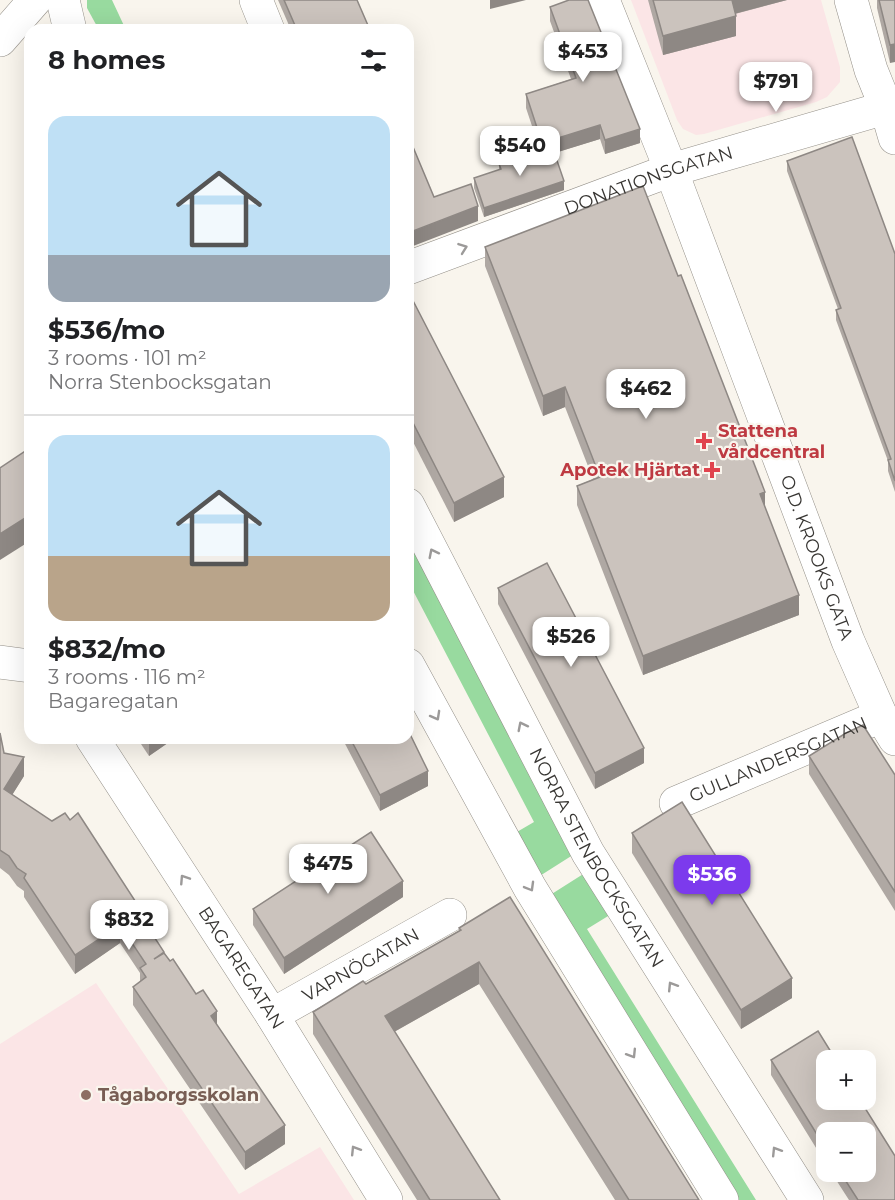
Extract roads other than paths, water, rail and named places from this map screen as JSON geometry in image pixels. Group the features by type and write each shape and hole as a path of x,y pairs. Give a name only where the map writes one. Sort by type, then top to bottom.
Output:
{"street":[{"path":"0,40 35,0"},
{"path":"63,0 69,24"},
{"path":"256,0 266,24"},
{"name":"O.D. KROOKS GATA","path":"603,0 671,170 848,641 888,728"},
{"path":"851,0 871,70 892,116"},
{"name":"DONATIONSGATAN","path":"414,266 671,170 892,116"},
{"name":"NORRA STENBOCKSGATAN","path":"414,517 588,853 807,1200"},
{"path":"0,662 24,665"},
{"path":"414,676 531,888 722,1200"},
{"name":"GULLANDERSGATAN","path":"676,803 888,728"},
{"name":"BAGAREGATAN","path":"96,744 272,1015 386,1200"},
{"name":"VAPNÖGATAN","path":"272,1015 450,915"}],"place":[{"name":"Stattena vårdcentral","path":"704,441"},
{"name":"Apotek Hjärtat","path":"712,470"},
{"name":"Tågaborgsskolan","path":"86,1095"}]}
